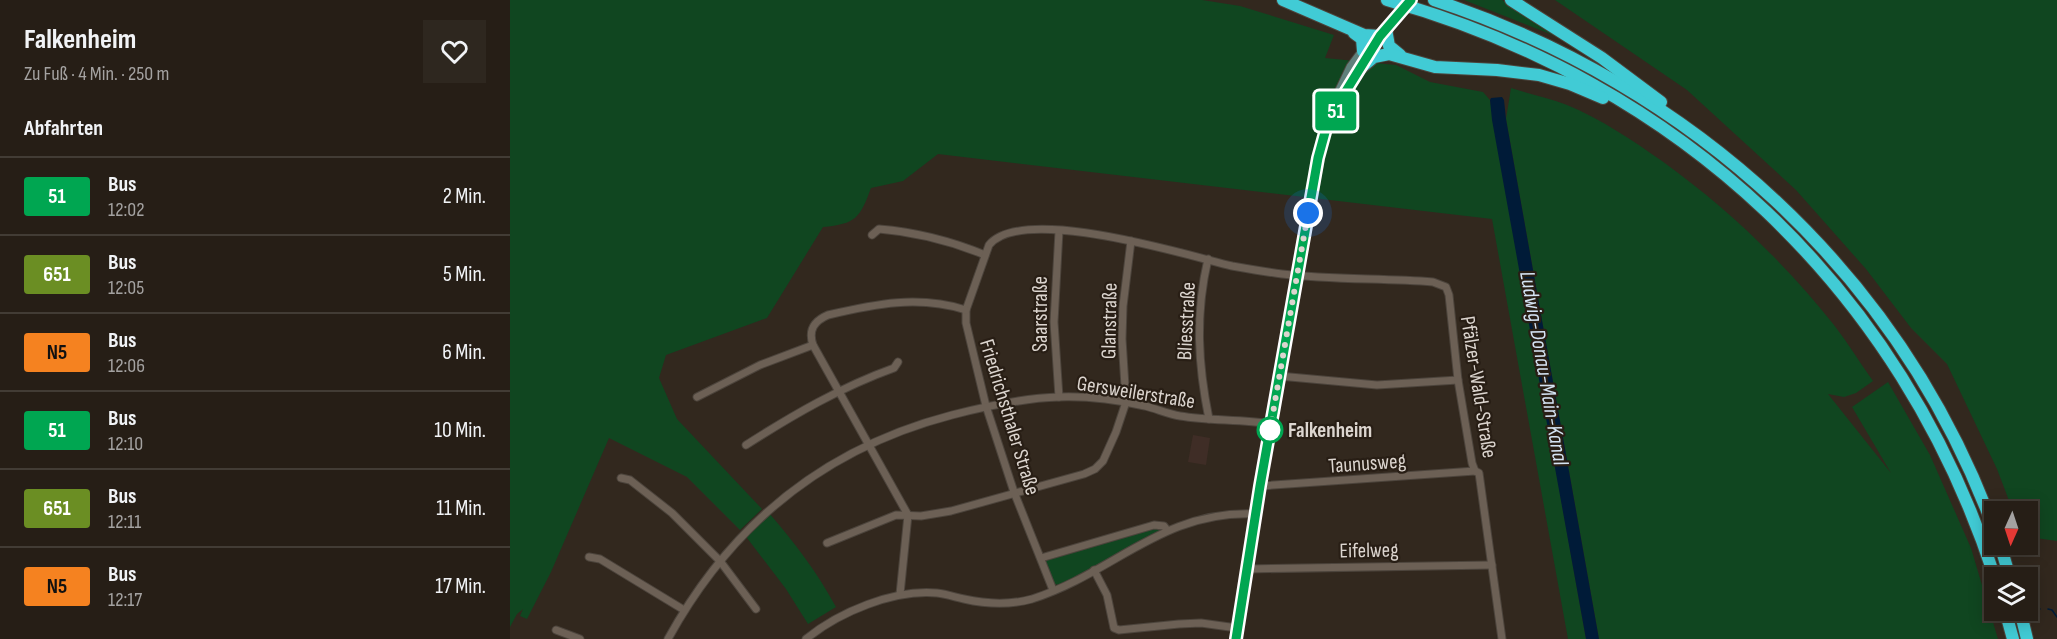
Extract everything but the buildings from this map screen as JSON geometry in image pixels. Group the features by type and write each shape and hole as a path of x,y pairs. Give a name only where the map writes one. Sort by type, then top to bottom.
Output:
{"highway":[{"path":"1283,0 1368,36 1383,32 1389,46 1404,58"},
{"path":"1387,0 1472,28 1530,52 1580,77 1648,117 1706,159 1765,210 1809,254 1853,307 1899,371 1931,426 1967,502 1991,567"},
{"path":"1434,0 1494,22 1559,51 1628,88 1718,151 1780,204 1826,251 1863,294 1907,357 1940,411 1968,466 1984,505"},
{"path":"1510,0 1631,78 1658,98 1675,119"},
{"path":"1349,28 1362,39 1363,51"},
{"path":"1362,68 1380,55 1404,58 1435,67 1497,70 1551,78 1592,92 1626,111 1648,117"},
{"path":"2008,621 2013,639"},
{"path":"2023,621 2027,639"}],"main road":[{"path":"1236,639 1279,376 1318,158 1327,125 1339,90 1351,67 1369,43 1383,32 1411,0"},
{"path":"1327,125 1383,32"}],"street":[{"path":"872,235 879,229 913,234 945,240 985,255"},
{"name":"Friedrichsthaler Straße","path":"1053,590 1014,492 986,406 968,335 966,310 985,255 994,239 1012,232 1030,229 1059,231 1131,241 1253,270 1297,275"},
{"name":"Saarstraße","path":"1059,231 1054,322 1059,397"},
{"name":"Glanstraße","path":"1126,402 1122,339 1125,285 1131,241"},
{"name":"Bliesstraße","path":"1208,260 1202,287 1199,349 1202,383 1209,419"},
{"name":"Pfälzer-Wald-Straße","path":"1297,275 1433,282 1446,287 1449,295 1466,430 1475,471 1479,473 1502,639"},
{"path":"900,594 908,515 813,345 812,328 820,319 871,305 892,302 927,302 966,310"},
{"path":"697,397 760,365 813,345"},
{"path":"746,445 787,418 865,378 894,368 898,362"},
{"path":"1279,376 1377,385 1458,380"},
{"name":"Gersweilerstraße","path":"668,639 684,610 720,561 744,533 787,494 867,444 923,423 986,406 1059,397 1126,402 1178,416 1271,424"},
{"path":"827,543 896,515 921,516 951,511 1095,469 1103,461 1126,402"},
{"name":"Taunusweg","path":"1260,486 1475,471"},
{"path":"621,478 630,480 672,513 720,561 756,609"},
{"path":"806,639 836,620 900,594 937,593 982,603 1007,603 1030,599 1075,582 1167,530 1213,517 1256,514"},
{"path":"1041,558 1154,525 1164,526 1167,530"},
{"path":"589,557 600,559 684,610"},
{"name":"Eifelweg","path":"1247,569 1492,565"},
{"path":"1094,570 1107,595 1114,628 1119,630 1190,624 1237,628"},
{"path":"556,630 580,639"}],"shaded area":[{"path":"1193,435 1210,438 1206,465 1188,462"}],"green space":[{"path":"510,0 1202,0 1240,6 1334,35 1325,58 1396,65 1430,82 1483,92 1490,100 1586,639 1568,639 1492,219 938,154 903,181 871,188 864,206 855,218 843,224 823,227 767,318 666,355 659,378 677,419 762,509 740,530 687,477 609,438 551,572 527,619 520,616 523,609 517,614 510,627"},
{"path":"1464,0 1502,0 1563,39"},
{"path":"1555,0 2057,0 2057,541 2038,538 2038,501 2009,501 1997,469 1947,364 1911,328 1866,269 1796,190 1687,90"},
{"path":"1511,88 1567,105 1592,117 1628,138 1686,179 1754,237 1795,279 1834,325 1873,381 1856,393 1844,397 1828,394 1891,473 1852,407 1888,382 1930,455 1971,548 1984,592 1984,621 1993,621 1998,639 1599,639 1506,119"},
{"path":"769,513 805,558 836,607 808,624 786,589 744,534"},
{"path":"1159,526 1160,530 1060,585 1054,584 1045,559"}],"water":[{"name":"Ludwig-Donau-Main-Kanal","path":"1502,97 1599,639 1586,639 1492,120 1490,100"}],"waterway":[{"path":"2048,609 2052,610 2057,617"}],"bus line":[{"name":"51","path":"1236,639 1263,469 1318,158 1325,132 1346,91 1380,36 1411,0"}],"place":[{"name":"Falkenheim","path":"1270,430"}],"route":[{"path":"1270,430 1308,213"}]}
